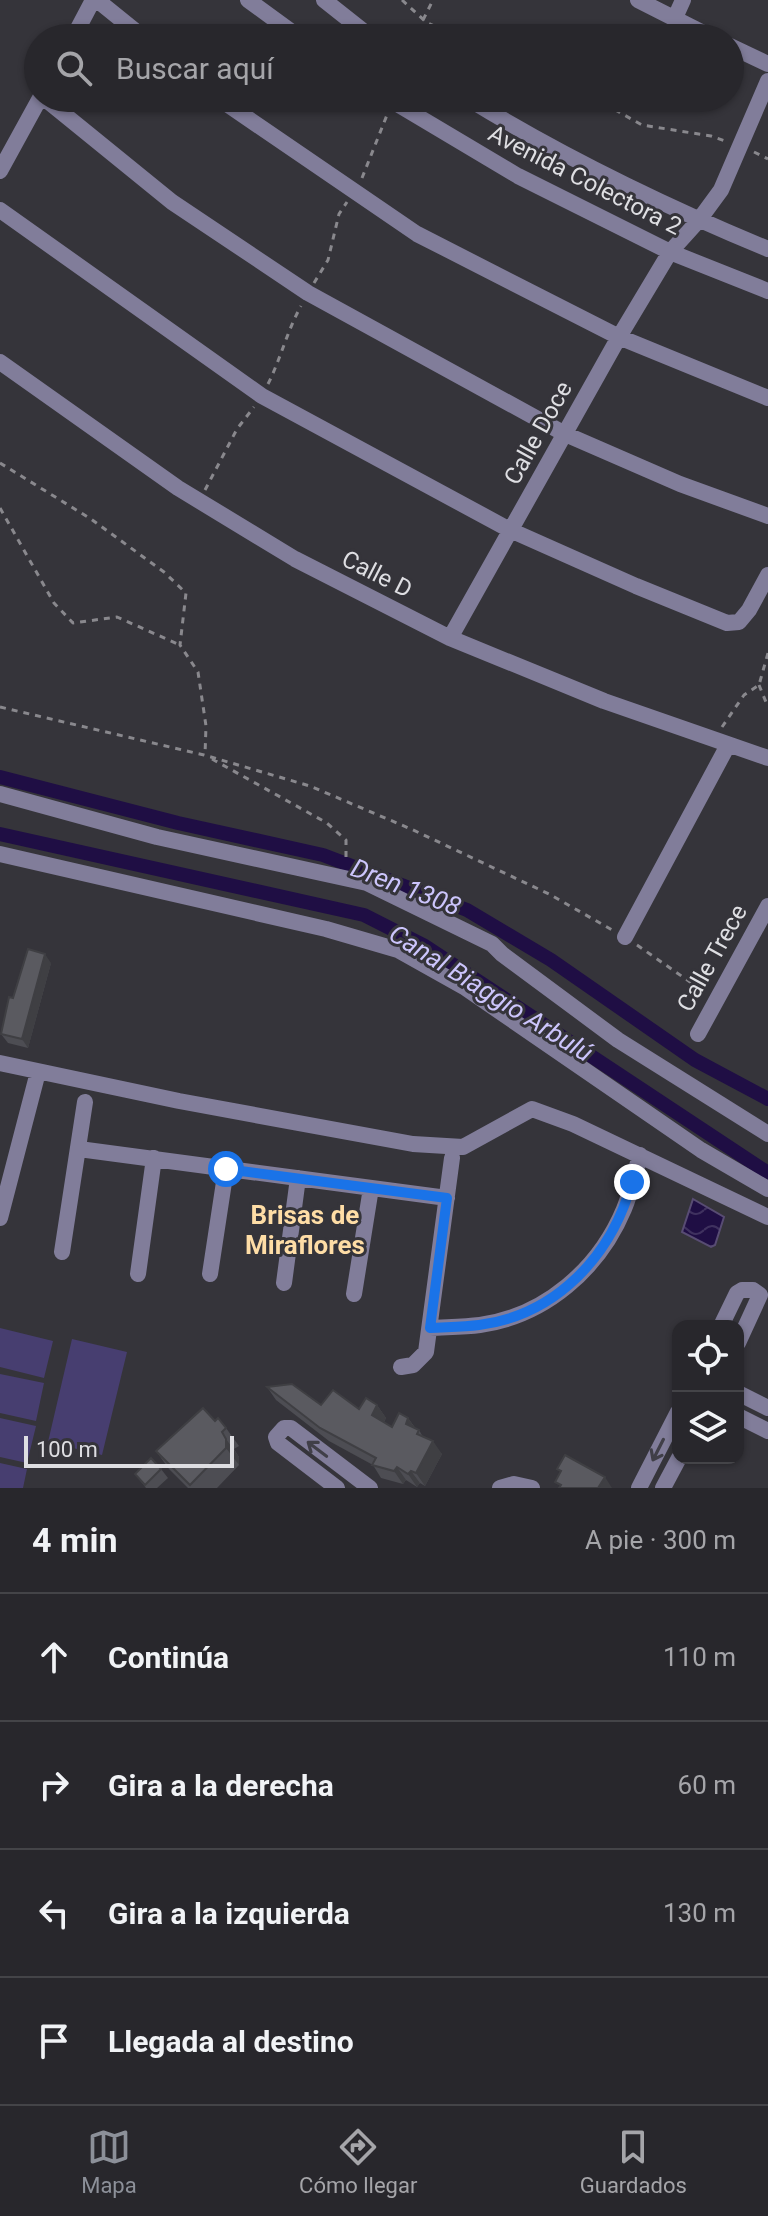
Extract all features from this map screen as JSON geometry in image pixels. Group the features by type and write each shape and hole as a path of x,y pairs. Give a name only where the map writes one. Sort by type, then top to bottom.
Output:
{"street":[{"path":"81,24 95,0 126,24"},
{"path":"248,0 281,24"},
{"path":"324,0 354,24"},
{"path":"638,0 683,24"},
{"path":"674,20 683,0"},
{"path":"744,53 768,64"},
{"name":"Calle Doce","path":"450,638 670,252 721,190 768,81"},
{"path":"0,171 34,112"},
{"path":"60,112 172,202 308,293 565,434 680,484 768,516"},
{"path":"238,112 417,234 619,337 768,398"},
{"name":"Avenida Colectora 2","path":"411,112 505,168 670,252 768,291"},
{"name":"Avenida Colectora 2","path":"489,112 528,136 699,220 768,249"},
{"path":"0,210 262,396 510,530 727,623 739,622 768,575"},
{"name":"Calle D","path":"0,362 178,488 295,559 450,638 604,701 768,758"},
{"path":"625,937 720,742"},
{"path":"0,794 157,837 367,883 492,944 618,1040 768,1134"},
{"path":"0,854 326,929 398,950 464,987 701,1150 768,1189"},
{"name":"Calle Trece","path":"698,1034 768,906"},
{"path":"0,1063 36,1079 179,1101 413,1144 463,1147 532,1109 573,1124 768,1217"},
{"path":"0,1218 36,1079"},
{"path":"62,1252 85,1102"},
{"path":"79,1149 447,1198"},
{"path":"430,1328 480,1325 502,1320 542,1305 574,1282 610,1237 625,1208 640,1155"},
{"path":"138,1274 154,1158"},
{"path":"401,1367 413,1365 423,1358 430,1328 452,1158"},
{"path":"210,1274 226,1169"},
{"path":"284,1283 298,1178"},
{"path":"354,1294 371,1188"},
{"path":"724,1320 742,1290 764,1294 744,1332"},
{"path":"744,1396 768,1408"},
{"path":"744,1419 768,1431"},
{"path":"639,1488 672,1424"},
{"path":"337,1488 278,1443 276,1437 280,1431 291,1428 370,1488"},
{"path":"663,1488 676,1464"},
{"path":"500,1488 514,1484 532,1488"}],"path":[{"path":"402,0 430,24"},
{"path":"423,20 433,0"},
{"path":"619,112 642,125 711,136 768,159"},
{"path":"0,463 91,519 164,572 186,593 180,645"},
{"path":"0,508 54,603 73,623 117,617 160,639 180,645 198,672 206,726 204,755"},
{"path":"768,653 759,685 768,707"},
{"path":"720,742 744,695 759,685"},
{"path":"0,707 204,755 310,786 411,829 549,894 625,937 716,1001"},
{"path":"204,755 327,823 346,840 346,854"}],"shaded area":[{"path":"0,1328 53,1341 44,1378 0,1367"},
{"path":"72,1339 127,1352 102,1455 48,1442"},
{"path":"0,1374 44,1383 36,1421 0,1413"},
{"path":"0,1418 36,1426 27,1463 0,1457"},
{"path":"0,1463 27,1469 23,1488 0,1488"}],"water":[{"path":"693,1199 724,1217 715,1245 711,1247 682,1232"}],"building":[{"path":"28,949 45,954 22,1039 1,1034 9,997 13,998"},
{"path":"292,1384 321,1405 333,1390 359,1409 366,1398 377,1405 372,1415 392,1427 399,1413 408,1418 406,1424 419,1430 417,1434 433,1441 416,1473 411,1471 408,1474 397,1467 394,1471 372,1465 376,1458 320,1428 267,1387"},
{"path":"203,1408 226,1428 222,1432 226,1448 190,1485 156,1451"},
{"path":"565,1455 605,1477 598,1488 559,1488 561,1485 555,1482 561,1471 557,1469"},
{"path":"151,1458 161,1469 145,1485 135,1474"}],"waterway":[{"name":"Dren 1308","path":"0,777 178,823 323,855 467,910 551,960 695,1060 768,1099"},
{"name":"Canal Biaggio Arbulú","path":"0,834 364,915 425,946 768,1173"}],"district":[{"name":"Brisas de Miraflores","path":"305,1230"}],"route":[{"path":"226,1169 447,1198 430,1328 480,1325 502,1320 542,1305 557,1295 574,1282 610,1237 625,1208 632,1182"}]}
